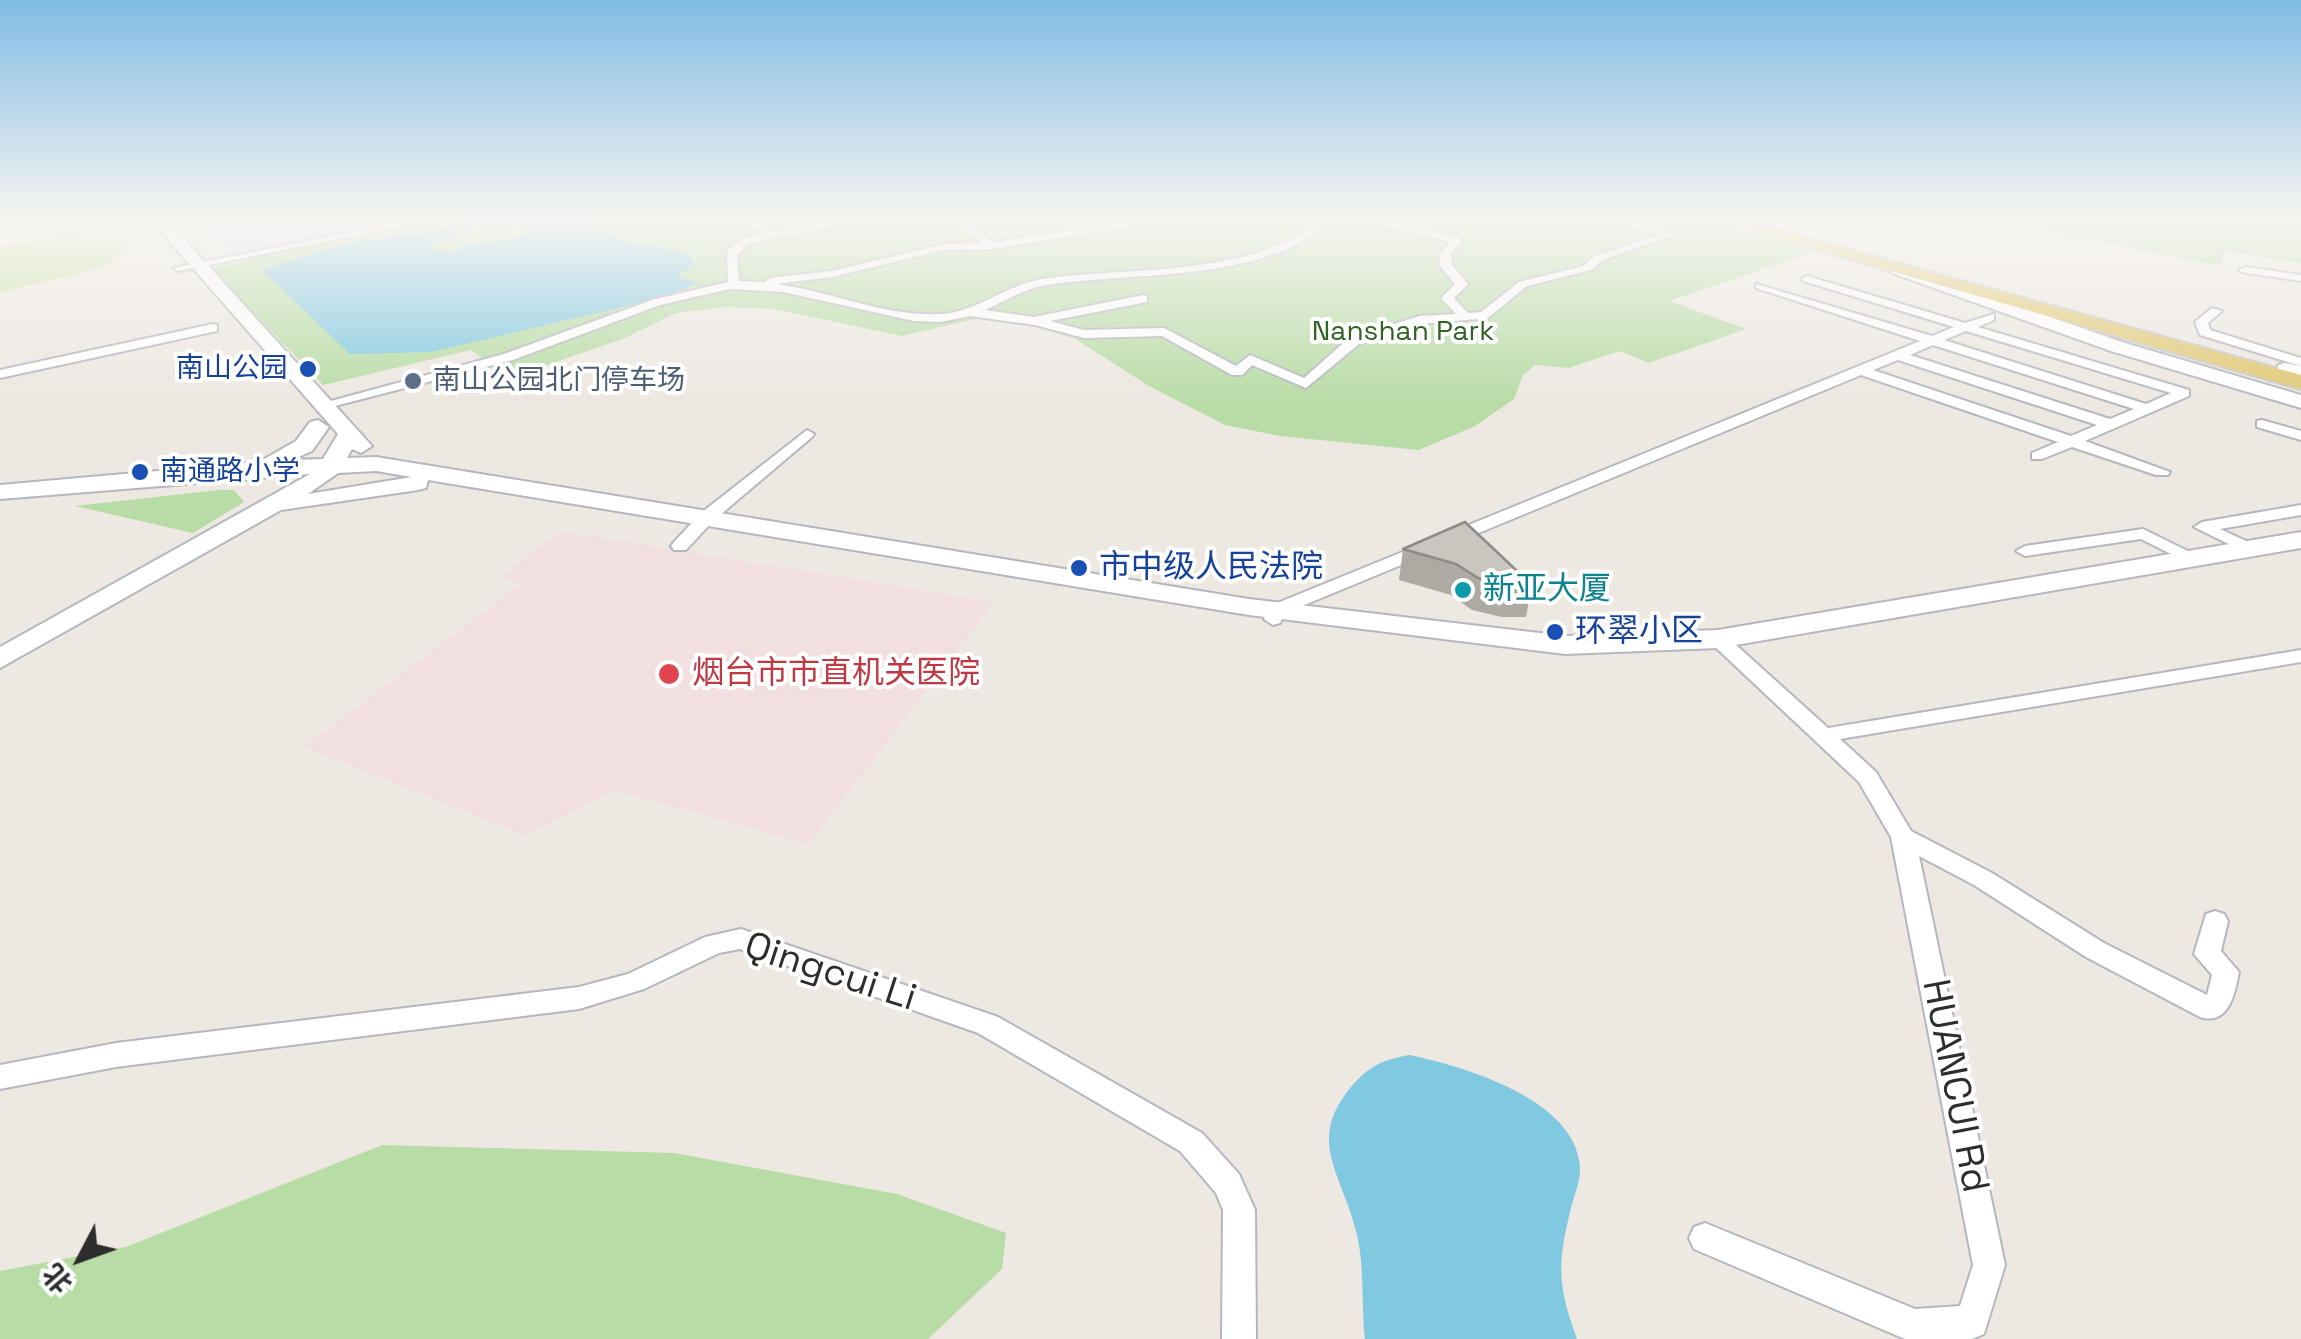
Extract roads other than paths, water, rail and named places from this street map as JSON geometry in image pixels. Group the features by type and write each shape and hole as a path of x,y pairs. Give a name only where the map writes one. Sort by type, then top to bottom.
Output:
{"main road":[{"path":"200,280 319,422 333,445 313,470"},
{"path":"1932,280 2118,346 2301,400"},
{"path":"1941,280 2228,361"},
{"path":"1969,280 2298,372"},
{"path":"2298,372 2167,346 2142,346 2301,400"},
{"path":"319,422 350,432 376,464"},
{"path":"253,468 294,451 319,422"},
{"path":"313,470 319,422"},
{"path":"0,659 243,517 313,470 350,432"},
{"path":"0,496 376,464 1275,615 1519,652 1614,656 1723,644 2301,560"},
{"path":"0,496 253,468 313,470 704,521"},
{"path":"216,479 242,480 256,489 258,496 243,517"},
{"path":"243,517 344,494 418,483"},
{"path":"1723,644 2301,540"}],"street":[{"path":"319,422 664,302 734,283 761,280"},
{"path":"970,312 1011,290 1062,280"},
{"path":"1459,280 1462,284 1446,298 1462,314"},
{"path":"734,283 911,317 970,312 1036,321 1084,334 1164,332 1237,372 1250,359 1306,384 1354,341 1420,320 1484,315 1524,284 1538,280"},
{"path":"1812,280 2184,393 2037,456"},
{"path":"1760,286 2144,408"},
{"path":"1036,321 1142,299"},
{"path":"2216,311 2201,322 2204,332 2298,372"},
{"path":"1275,615 1990,316"},
{"path":"0,374 213,328"},
{"path":"1894,354 2110,424"},
{"path":"1858,369 2162,472"},
{"path":"2262,424 2301,436"},
{"path":"680,546 807,434"},
{"path":"2251,550 2202,526 2301,510"},
{"path":"2026,551 2143,534 2204,559"},
{"name":"HUANCUI Rd","path":"1705,1238 1915,1326 1972,1322 1990,1265 1903,836 1868,777 1723,644"},
{"path":"1826,735 2301,656"},
{"path":"1903,836 1983,879 2095,950 2210,1009 2220,998 2226,972 2207,954 2214,921"},
{"name":"Qingcui Li","path":"0,1077 116,1054 579,998 622,987 714,944 741,939 988,1025 1190,1142 1228,1184 1238,1210 1239,1339"}],"water":[{"path":"273,280 698,282 652,305 635,304 431,352 350,354"},
{"path":"1409,1055 1486,1077 1513,1090 1559,1122 1574,1143 1580,1172 1561,1262 1566,1305 1577,1339 1365,1339 1359,1244 1331,1158 1331,1124 1338,1106 1364,1074 1384,1062"}],"place":[{"name":"南山公园","path":"308,369"},
{"name":"南山公园北门停车场","path":"413,381"},
{"name":"南通路小学","path":"140,472"},
{"name":"市中级人民法院","path":"1079,568"},
{"name":"新亚大厦","path":"1463,590"},
{"name":"环翠小区","path":"1555,632"},
{"name":"烟台市市直机关医院","path":"669,674"}],"park label":[{"name":"Nanshan Park","path":"1403,332"}]}
